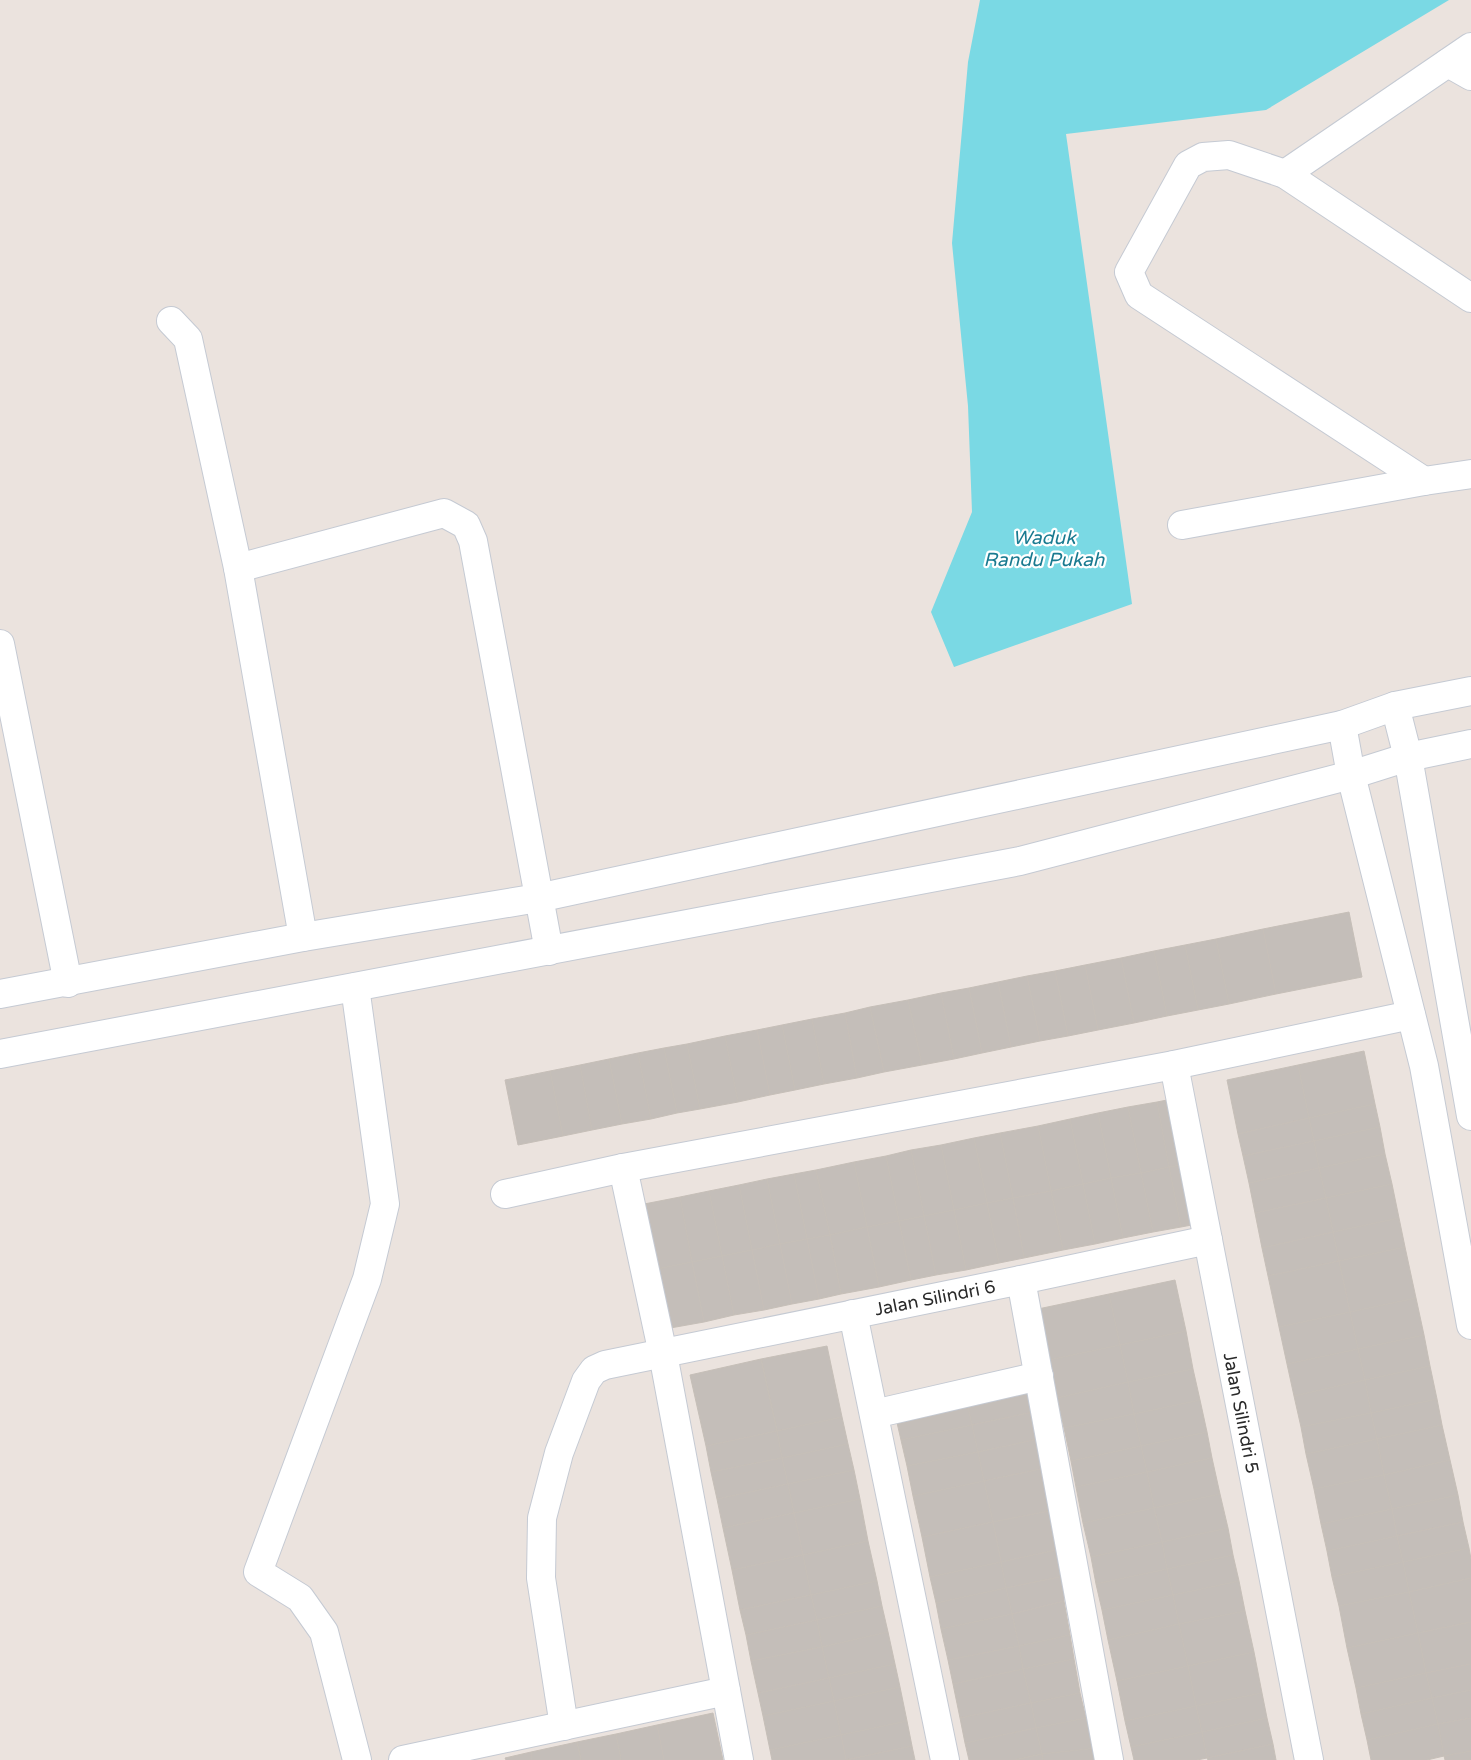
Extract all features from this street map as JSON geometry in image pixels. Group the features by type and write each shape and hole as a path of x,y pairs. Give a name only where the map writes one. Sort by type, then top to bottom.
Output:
{"street":[{"path":"1284,174 1460,70 1471,47"},
{"path":"1424,481 1139,296 1128,272 1188,165 1203,157 1229,154 1284,174 1471,298"},
{"path":"171,321 188,340 238,568 302,937"},
{"path":"1182,525 1471,474"},
{"path":"238,568 444,514 466,525 473,541 549,951"},
{"path":"0,644 68,982"},
{"path":"0,994 302,937 538,898 1342,725 1395,706 1471,691"},
{"path":"1395,706 1408,757 1466,1055 1471,1116"},
{"path":"1342,725 1351,775 1424,1066 1471,1325"},
{"path":"0,1054 1020,861 1351,775 1408,757 1471,744"},
{"path":"355,987 385,1204 367,1280 258,1572 300,1598 324,1632 358,1760"},
{"path":"505,1194 623,1168 1174,1065 1411,1015"},
{"path":"1424,1066 1466,1055"},
{"name":"Jalan Silindri 5","path":"1174,1065 1309,1760"},
{"path":"623,1168 663,1354 739,1760"},
{"name":"Jalan Silindri 6","path":"564,1726 541,1578 542,1518 559,1454 586,1381 594,1370 605,1365 1208,1240"},
{"path":"1021,1280 1109,1760"},
{"path":"853,1314 945,1760"},
{"path":"874,1414 1039,1376"},
{"path":"403,1760 726,1691"}],"water":[{"name":"Waduk Randu Pukah","path":"980,0 1449,0 1266,110 1066,134 1132,604 954,667 931,612 972,512 968,406 952,243 968,62"}],"building":[{"path":"1349,912 1362,977 1276,994 1263,929"},
{"path":"1263,929 1276,994 1229,1004 1216,939"},
{"path":"1216,939 1229,1004 1198,1010 1185,945"},
{"path":"1185,945 1198,1010 1167,1016 1154,951"},
{"path":"1154,951 1167,1016 1134,1023 1121,958"},
{"path":"1121,958 1134,1023 1098,1030 1085,965"},
{"path":"1085,965 1098,1030 1068,1036 1055,971"},
{"path":"1055,971 1068,1036 1040,1041 1027,976"},
{"path":"1027,976 1040,1041 1011,1047 998,982"},
{"path":"998,982 1011,1047 982,1053 969,988"},
{"path":"969,988 982,1053 954,1059 941,993"},
{"path":"941,993 954,1059 922,1065 908,1000"},
{"path":"908,1000 922,1065 884,1072 870,1007"},
{"path":"870,1007 884,1072 857,1078 845,1013"},
{"path":"845,1013 857,1078 824,1084 812,1019"},
{"path":"812,1019 824,1084 795,1090 782,1025"},
{"path":"782,1025 795,1090 770,1095 757,1030"},
{"path":"757,1030 770,1095 738,1102 725,1036"},
{"path":"725,1036 738,1102 700,1109 687,1044"},
{"path":"687,1044 700,1109 677,1113 664,1048"},
{"path":"664,1048 677,1113 651,1119 638,1053"},
{"path":"1364,1051 1375,1104 1309,1118 1298,1065"},
{"path":"638,1053 651,1119 622,1124 609,1059"},
{"path":"609,1059 622,1124 592,1130 580,1065"},
{"path":"580,1065 592,1130 563,1136 550,1071"},
{"path":"1298,1065 1309,1118 1238,1134 1227,1080"},
{"path":"550,1071 563,1136 518,1145 505,1080"},
{"path":"1172,1099 1188,1164 1169,1167 1157,1102"},
{"path":"1157,1102 1169,1167 1141,1173 1128,1107"},
{"path":"1375,1104 1380,1127 1314,1141 1309,1118"},
{"path":"1128,1107 1141,1173 1111,1178 1098,1113"},
{"path":"1098,1113 1111,1178 1083,1184 1070,1119"},
{"path":"1309,1118 1314,1141 1243,1156 1238,1134"},
{"path":"1070,1119 1083,1184 1051,1191 1038,1126"},
{"path":"1038,1126 1051,1191 1013,1198 1000,1133"},
{"path":"1380,1127 1385,1154 1319,1168 1314,1141"},
{"path":"1000,1133 1013,1198 987,1203 974,1138"},
{"path":"974,1138 987,1203 954,1210 941,1145"},
{"path":"1314,1141 1319,1168 1249,1183 1243,1156"},
{"path":"941,1145 954,1210 924,1216 911,1150"},
{"path":"911,1150 924,1216 899,1221 886,1156"},
{"path":"1385,1154 1392,1184 1326,1198 1319,1168"},
{"path":"886,1156 899,1221 867,1227 854,1162"},
{"path":"854,1162 867,1227 830,1235 816,1170"},
{"path":"1188,1164 1197,1224 1181,1227 1169,1167"},
{"path":"1169,1167 1181,1227 1153,1232 1141,1173"},
{"path":"1319,1168 1326,1198 1255,1213 1249,1183"},
{"path":"816,1170 830,1235 807,1239 794,1174"},
{"path":"1141,1173 1153,1232 1123,1238 1111,1178"},
{"path":"794,1174 807,1239 780,1244 767,1179"},
{"path":"1111,1178 1123,1238 1095,1244 1083,1184"},
{"path":"767,1179 780,1244 752,1250 739,1185"},
{"path":"1083,1184 1095,1244 1063,1250 1051,1191"},
{"path":"1392,1184 1399,1218 1333,1232 1326,1198"},
{"path":"739,1185 752,1250 722,1256 709,1191"},
{"path":"709,1191 722,1256 692,1262 680,1197"},
{"path":"1051,1191 1063,1250 1024,1258 1013,1198"},
{"path":"680,1197 692,1262 647,1271 634,1206"},
{"path":"1013,1198 1024,1258 999,1263 987,1203"},
{"path":"1326,1198 1333,1232 1262,1248 1255,1213"},
{"path":"987,1203 999,1263 966,1270 954,1210"},
{"path":"954,1210 966,1270 936,1275 924,1216"},
{"path":"924,1216 936,1275 911,1280 899,1221"},
{"path":"1399,1218 1405,1247 1339,1261 1333,1232"},
{"path":"899,1221 911,1280 879,1287 867,1227"},
{"path":"867,1227 879,1287 841,1294 830,1235"},
{"path":"1333,1232 1339,1261 1268,1276 1262,1248"},
{"path":"830,1235 841,1294 819,1299 807,1239"},
{"path":"807,1239 819,1299 792,1304 780,1244"},
{"path":"780,1244 792,1304 764,1310 752,1250"},
{"path":"1405,1247 1416,1298 1350,1312 1339,1261"},
{"path":"752,1250 764,1310 734,1315 722,1256"},
{"path":"722,1256 734,1315 704,1322 692,1262"},
{"path":"1339,1261 1350,1312 1279,1327 1268,1276"},
{"path":"692,1262 704,1322 659,1330 647,1271"},
{"path":"1175,1280 1186,1331 1120,1345 1109,1294"},
{"path":"1109,1294 1120,1345 1049,1360 1038,1309"},
{"path":"1416,1298 1424,1335 1358,1349 1350,1312"},
{"path":"1350,1312 1358,1349 1287,1364 1279,1327"},
{"path":"1186,1331 1193,1369 1128,1382 1120,1345"},
{"path":"1424,1335 1430,1366 1365,1380 1358,1349"},
{"path":"1120,1345 1128,1382 1057,1398 1049,1360"},
{"path":"827,1346 842,1417 777,1431 761,1359"},
{"path":"1358,1349 1365,1380 1294,1396 1287,1364"},
{"path":"761,1359 777,1431 706,1446 690,1375"},
{"path":"1430,1366 1437,1399 1371,1413 1365,1380"},
{"path":"1193,1369 1200,1400 1134,1414 1128,1382"},
{"path":"1365,1380 1371,1413 1301,1427 1294,1396"},
{"path":"1128,1382 1134,1414 1064,1428 1057,1398"},
{"path":"1032,1385 1038,1411 972,1425 966,1398"},
{"path":"966,1398 972,1425 901,1440 895,1414"},
{"path":"1437,1399 1442,1425 1377,1439 1371,1413"},
{"path":"1200,1400 1207,1432 1141,1446 1134,1414"},
{"path":"1038,1411 1043,1438 978,1452 972,1425"},
{"path":"1371,1413 1377,1439 1306,1454 1301,1427"},
{"path":"1134,1414 1141,1446 1071,1461 1064,1428"},
{"path":"842,1417 848,1444 782,1458 777,1431"},
{"path":"972,1425 978,1452 907,1466 901,1440"},
{"path":"1442,1425 1450,1460 1384,1475 1377,1439"},
{"path":"777,1431 782,1458 711,1472 706,1446"},
{"path":"1207,1432 1212,1458 1147,1472 1141,1446"},
{"path":"1043,1438 1050,1467 984,1481 978,1452"},
{"path":"1377,1439 1384,1475 1314,1489 1306,1454"},
{"path":"848,1444 854,1470 788,1484 782,1458"},
{"path":"1141,1446 1147,1472 1076,1487 1071,1461"},
{"path":"978,1452 984,1481 913,1496 907,1466"},
{"path":"782,1458 788,1484 717,1499 711,1472"},
{"path":"1212,1458 1220,1494 1154,1508 1147,1472"},
{"path":"1450,1460 1458,1495 1392,1509 1384,1475"},
{"path":"1050,1467 1059,1509 993,1522 984,1481"},
{"path":"854,1470 860,1499 794,1513 788,1484"},
{"path":"1147,1472 1154,1508 1083,1523 1076,1487"},
{"path":"1384,1475 1392,1509 1321,1524 1314,1489"},
{"path":"984,1481 993,1522 922,1537 913,1496"},
{"path":"788,1484 794,1513 723,1528 717,1499"},
{"path":"1220,1494 1228,1528 1162,1542 1154,1508"},
{"path":"1458,1495 1463,1522 1397,1536 1392,1509"},
{"path":"860,1499 868,1541 803,1555 794,1513"},
{"path":"1154,1508 1162,1542 1091,1557 1083,1523"},
{"path":"1059,1509 1061,1549 1001,1562 993,1522"},
{"path":"1392,1509 1397,1536 1327,1551 1321,1524"},
{"path":"794,1513 803,1555 732,1570 723,1528"},
{"path":"993,1522 1001,1562 930,1577 922,1537"},
{"path":"1463,1522 1469,1548 1403,1562 1397,1536"},
{"path":"1228,1528 1233,1555 1167,1569 1162,1542"},
{"path":"1397,1536 1403,1562 1332,1577 1327,1551"},
{"path":"868,1541 877,1581 811,1595 803,1555"},
{"path":"1162,1542 1167,1569 1096,1584 1091,1557"},
{"path":"1469,1548 1471,1578 1409,1592 1403,1562"},
{"path":"1061,1549 1064,1576 1006,1588 1001,1562"},
{"path":"803,1555 811,1595 740,1610 732,1570"},
{"path":"1233,1555 1239,1581 1173,1595 1167,1569"},
{"path":"1001,1562 1006,1588 936,1603 930,1577"},
{"path":"1403,1562 1409,1592 1339,1606 1332,1577"},
{"path":"1167,1569 1173,1595 1102,1610 1096,1584"},
{"path":"1064,1576 1064,1601 1012,1614 1006,1588"},
{"path":"1471,1578 1471,1622 1418,1633 1409,1592"},
{"path":"877,1581 882,1606 817,1620 811,1595"},
{"path":"1239,1581 1245,1611 1179,1624 1173,1595"},
{"path":"1006,1588 1012,1614 941,1629 936,1603"},
{"path":"1409,1592 1418,1633 1347,1648 1339,1606"},
{"path":"811,1595 817,1620 746,1635 740,1610"},
{"path":"1173,1595 1179,1624 1108,1640 1102,1610"},
{"path":"1064,1601 1070,1635 1019,1646 1012,1614"},
{"path":"882,1606 888,1632 822,1647 817,1620"},
{"path":"1245,1611 1254,1652 1188,1666 1179,1624"},
{"path":"1012,1614 1019,1646 948,1660 941,1629"},
{"path":"817,1620 822,1647 751,1661 746,1635"},
{"path":"1471,1622 1471,1664 1426,1673 1418,1633"},
{"path":"1179,1624 1188,1666 1117,1681 1108,1640"},
{"path":"888,1632 895,1664 829,1678 822,1647"},
{"path":"1418,1633 1426,1673 1356,1688 1347,1648"},
{"path":"1070,1635 1074,1659 1023,1669 1019,1646"},
{"path":"1019,1646 1023,1669 953,1684 948,1660"},
{"path":"822,1647 829,1678 758,1693 751,1661"},
{"path":"1254,1652 1262,1693 1196,1706 1188,1666"},
{"path":"1074,1659 1080,1693 1031,1703 1023,1669"},
{"path":"895,1664 900,1687 834,1701 829,1678"},
{"path":"1471,1664 1471,1690 1432,1698 1426,1673"},
{"path":"1188,1666 1196,1706 1125,1721 1117,1681"},
{"path":"1023,1669 1031,1703 960,1718 953,1684"},
{"path":"1426,1673 1432,1698 1361,1714 1356,1688"},
{"path":"829,1678 834,1701 763,1716 758,1693"},
{"path":"900,1687 907,1721 841,1735 834,1701"},
{"path":"1471,1690 1471,1718 1438,1724 1432,1698"},
{"path":"1080,1693 1086,1718 1036,1728 1031,1703"},
{"path":"1262,1693 1267,1718 1202,1732 1196,1706"},
{"path":"1432,1698 1438,1724 1367,1740 1361,1714"},
{"path":"834,1701 841,1735 770,1750 763,1716"},
{"path":"1031,1703 1036,1728 965,1743 960,1718"},
{"path":"1196,1706 1202,1732 1131,1747 1125,1721"},
{"path":"713,1713 723,1760 664,1760 657,1725"},
{"path":"1086,1718 1097,1748 1042,1754 1036,1728"},
{"path":"1267,1718 1273,1744 1207,1758 1202,1732"},
{"path":"1471,1718 1471,1751 1444,1756 1438,1724"},
{"path":"907,1721 912,1746 846,1760 841,1735"},
{"path":"1438,1724 1444,1756 1427,1760 1371,1760 1367,1740"},
{"path":"657,1725 664,1760 621,1760 616,1734"},
{"path":"1036,1728 1042,1754 1015,1760 969,1760 965,1743"},
{"path":"1202,1732 1207,1758 1197,1760 1134,1760 1131,1747"},
{"path":"616,1734 621,1760 581,1760 577,1742"},
{"path":"841,1735 846,1760 772,1760 770,1750"},
{"path":"577,1742 581,1760 532,1760 531,1752"},
{"path":"1273,1744 1276,1760 1208,1760 1207,1758"},
{"path":"912,1746 915,1760 846,1760"},
{"path":"1097,1748 1100,1760 1043,1760 1042,1754"},
{"path":"1471,1751 1471,1760 1445,1760 1444,1756"},
{"path":"531,1752 532,1760 506,1760 505,1758"},
{"path":"1042,1754 1043,1760 1015,1760"}]}
